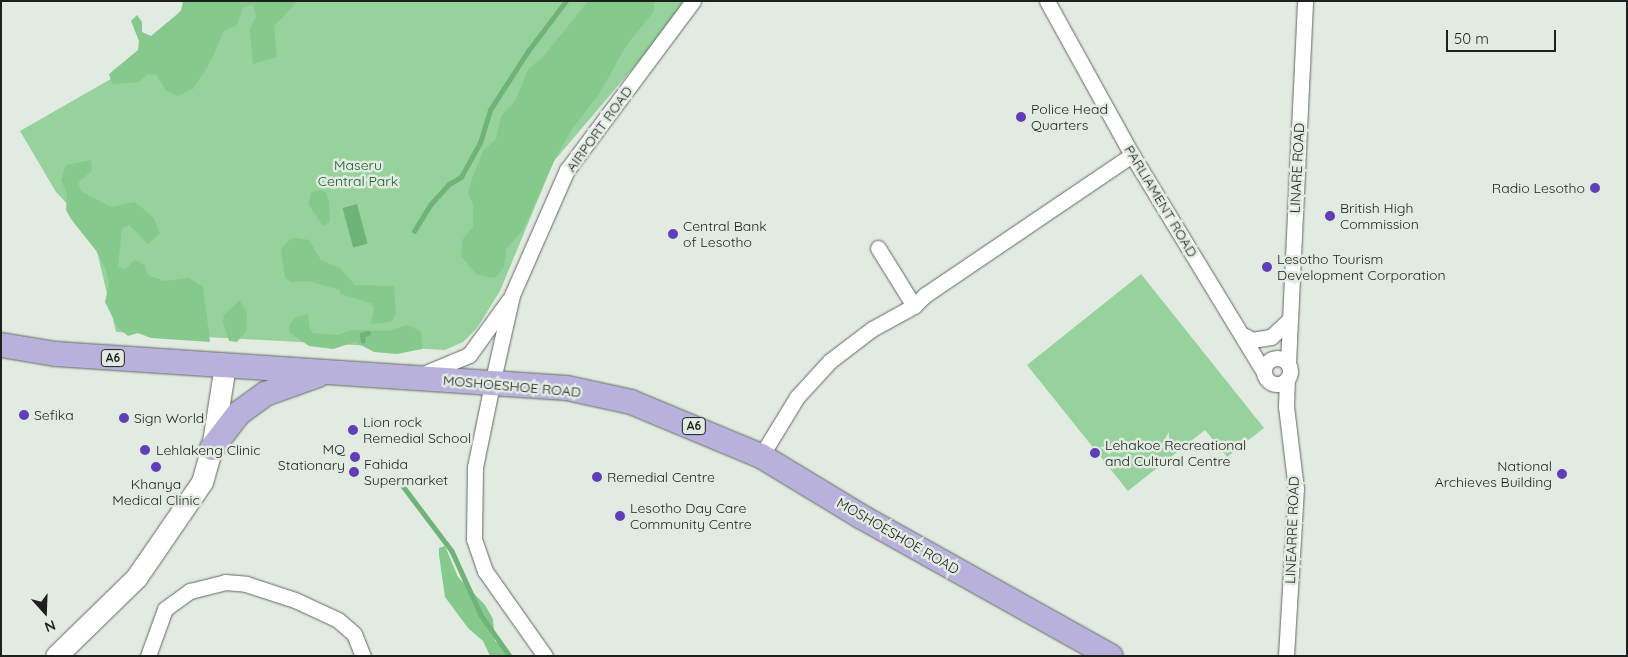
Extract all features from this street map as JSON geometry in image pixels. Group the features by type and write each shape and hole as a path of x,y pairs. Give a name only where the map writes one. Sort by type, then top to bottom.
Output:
{"main road":[{"name":"MOSHOESHOE ROAD","path":"1,345 56,354 567,388 631,402 761,456 860,516 1110,656"},
{"path":"56,656 136,578 202,482 212,448 225,365"},
{"path":"212,448 239,413 265,394 327,372"}],"street":[{"name":"AIRPORT ROAD","path":"512,295 567,170 694,1"},
{"name":"PARLIAMENT ROAD","path":"1047,1 1132,155 1248,338 1267,377"},
{"name":"LINARE ROAD","path":"1279,360 1287,328 1305,1"},
{"path":"761,456 797,397 830,361 872,329 914,306 957,273 1132,155"},
{"path":"878,248 914,306"},
{"path":"414,378 469,355 512,295"},
{"path":"512,295 475,467 474,539 485,571 545,656"},
{"path":"1248,338 1271,337 1287,328"},
{"name":"PARLIAMENT ROAD","path":"1248,338 1279,360"},
{"path":"1279,360 1290,372 1286,379 1279,384 1267,377 1266,364 1279,360"},
{"name":"LINEARRE ROAD","path":"1267,377 1286,406"},
{"name":"LINEARRE ROAD","path":"1286,379 1286,406 1296,489 1286,656"},
{"path":"148,656 165,609 190,591 225,582 246,584 296,600 338,620 354,634 363,656"}],"green space":[{"name":"Maseru Central Park","path":"189,1 690,1 554,161 500,291 477,328 463,342 445,350 116,332 92,230 56,192 20,131 130,68"},
{"path":"1141,274 1264,428 1227,457 1205,430 1128,491 1027,365"}],"shaded area":[{"path":"183,1 298,1 274,26 277,57 253,64 250,29 256,16 253,4 243,8 237,25 224,31 210,63 193,89 178,96 166,91 156,74 147,75 139,82 112,84 109,74 138,50 139,41 131,21 137,15 142,22 142,32 151,36 181,11"},
{"path":"588,1 654,1 654,11 627,45 597,97 572,129 554,161 523,230 506,249 504,267 495,278 477,275 461,256 463,239 473,227 473,204 468,193 472,178 484,150 496,139 501,116 515,101 528,69 542,58"},
{"path":"91,160 92,171 78,182 81,191 111,207 135,202 154,218 160,233 148,244 129,225 122,229 118,267 125,269 135,260 145,265 148,275 164,281 189,278 203,287 210,342 151,338 138,333 128,336 118,328 105,302 109,284 106,270 97,252 66,210 67,194 61,180 66,165"},
{"path":"319,190 326,192 329,202 330,222 323,226 308,204 311,192"},
{"path":"357,204 368,244 353,247 343,208"},
{"path":"290,239 309,240 321,260 340,268 355,285 394,286 396,314 391,322 371,324 374,308 371,303 340,294 340,290 308,281 291,282 285,278 281,249"},
{"path":"240,300 247,313 246,331 237,342 229,341 223,322 224,315"},
{"path":"308,314 309,326 313,333 338,335 352,330 389,331 406,325 413,327 421,332 422,349 397,354 374,352 355,342 333,349 309,346 289,332 290,324 296,317"},
{"path":"445,546 458,577 485,605 493,619 495,641 505,648 506,656 490,656 483,641 468,628 445,597 439,548"}],"waterway":[{"path":"414,231 430,205 449,184 461,177 480,143 490,110 528,51 566,1"},
{"path":"363,341 362,335 368,333"},
{"path":"403,486 452,551 481,615 510,656"}],"place":[{"name":"Police Head Quarters","path":"1021,117"},
{"name":"Radio Lesotho","path":"1595,188"},
{"name":"British High Commission","path":"1330,216"},
{"name":"Central Bank of Lesotho","path":"673,234"},
{"name":"Lesotho Tourism Development Corporation","path":"1267,267"},
{"name":"Sefika","path":"24,415"},
{"name":"Sign World","path":"124,418"},
{"name":"Lion rock Remedial School","path":"353,430"},
{"name":"Lehlakeng Clinic","path":"145,450"},
{"name":"Lehakoe Recreational and Cultural Centre","path":"1095,453"},
{"name":"MQ Stationary","path":"355,457"},
{"name":"Khanya Medical Clinic","path":"156,467"},
{"name":"Fahida Supermarket","path":"354,472"},
{"name":"National Archieves Building","path":"1562,474"},
{"name":"Remedial Centre","path":"597,477"},
{"name":"Lesotho Day Care Community Centre","path":"620,516"}]}
